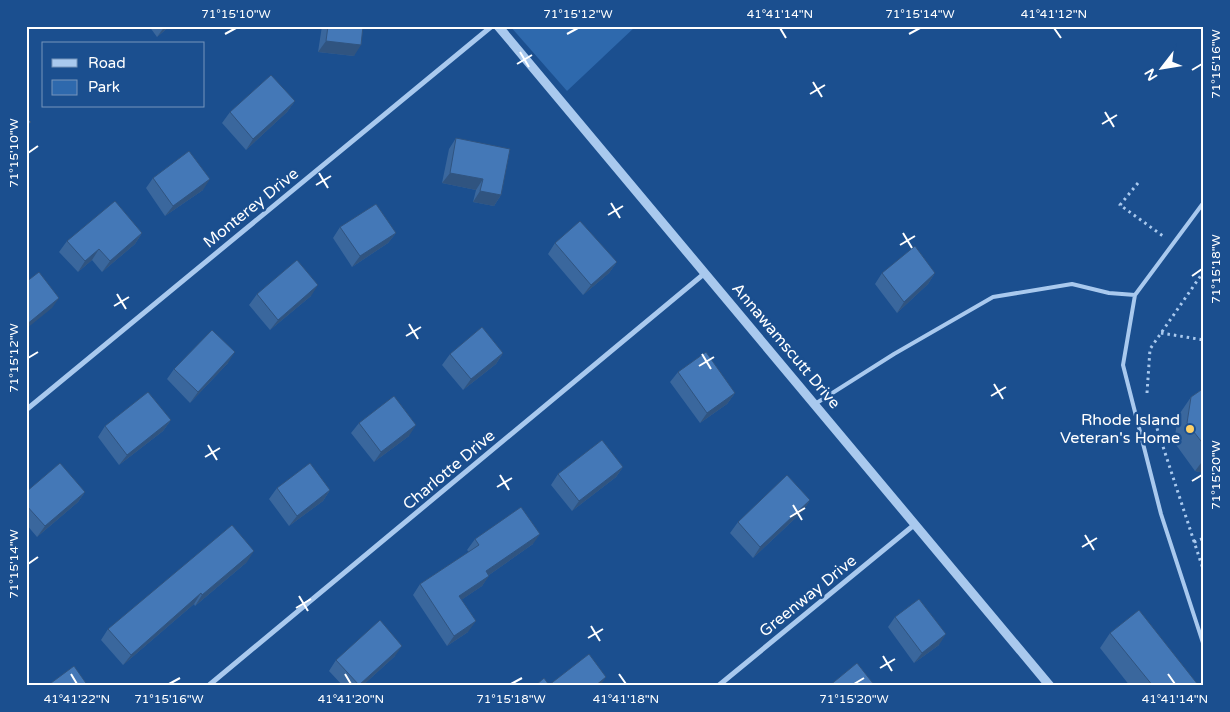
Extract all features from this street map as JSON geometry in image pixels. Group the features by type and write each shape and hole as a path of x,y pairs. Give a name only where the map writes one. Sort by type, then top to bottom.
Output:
{"street":[{"name":"Monterey Drive","path":"26,410 492,26"},
{"name":"Annawamscutt Drive","path":"498,26 1050,686"},
{"name":"Charlotte Drive","path":"208,686 705,274"},
{"name":"Greenway Drive","path":"718,686 914,525"}],"lane":[{"path":"1204,202 1135,295 1123,365 1160,514 1204,646"},
{"path":"815,404 894,354 992,296 1072,284 1109,294 1135,295"}],"path":[{"path":"1138,183 1120,205 1173,243"},
{"path":"1147,394 1150,349 1204,272"},
{"path":"1161,334 1204,340"},
{"path":"1152,412 1204,570"},
{"path":"1194,542 1204,538"}],"green space":[{"path":"510,26 636,26 567,91"}],"building":[{"path":"328,26 363,26 361,45 326,41"},
{"path":"271,75 295,101 253,139 230,112"},
{"path":"26,117 31,122 26,126"},
{"path":"456,138 510,149 501,195 480,191 483,179 450,173"},
{"path":"189,151 210,179 173,206 153,178"},
{"path":"115,201 142,233 110,261 99,249 85,261 67,241"},
{"path":"376,204 396,233 360,256 340,227"},
{"path":"580,221 617,262 591,285 555,243"},
{"path":"915,246 935,273 904,302 882,273"},
{"path":"297,260 318,285 278,320 257,294"},
{"path":"39,272 59,298 26,325 26,282"},
{"path":"482,327 503,353 471,379 450,354"},
{"path":"212,330 235,352 198,392 174,369"},
{"path":"706,352 735,393 707,413 678,372"},
{"path":"1204,388 1204,445 1187,423 1191,397"},
{"path":"148,392 171,420 127,455 105,426"},
{"path":"394,396 416,425 381,452 359,423"},
{"path":"602,440 623,467 579,501 558,474"},
{"path":"60,463 85,492 45,526 26,505 26,492"},
{"path":"310,463 330,490 297,516 277,488"},
{"path":"787,475 810,500 760,547 738,522"},
{"path":"521,507 540,534 486,571 489,576 459,596 476,621 454,636 420,584 479,545 475,539"},
{"path":"232,525 254,551 202,595 201,593 131,655 108,629"},
{"path":"919,599 946,634 922,653 895,617"},
{"path":"1139,610 1199,686 1153,686 1110,633"},
{"path":"380,620 402,646 359,685 336,660"},
{"path":"589,654 606,677 595,686 535,686 544,678 549,685"},
{"path":"857,663 875,686 829,686"},
{"path":"74,666 88,686 47,686"}],"place":[{"name":"Rhode Island Veteran's Home","path":"1190,429"}]}
